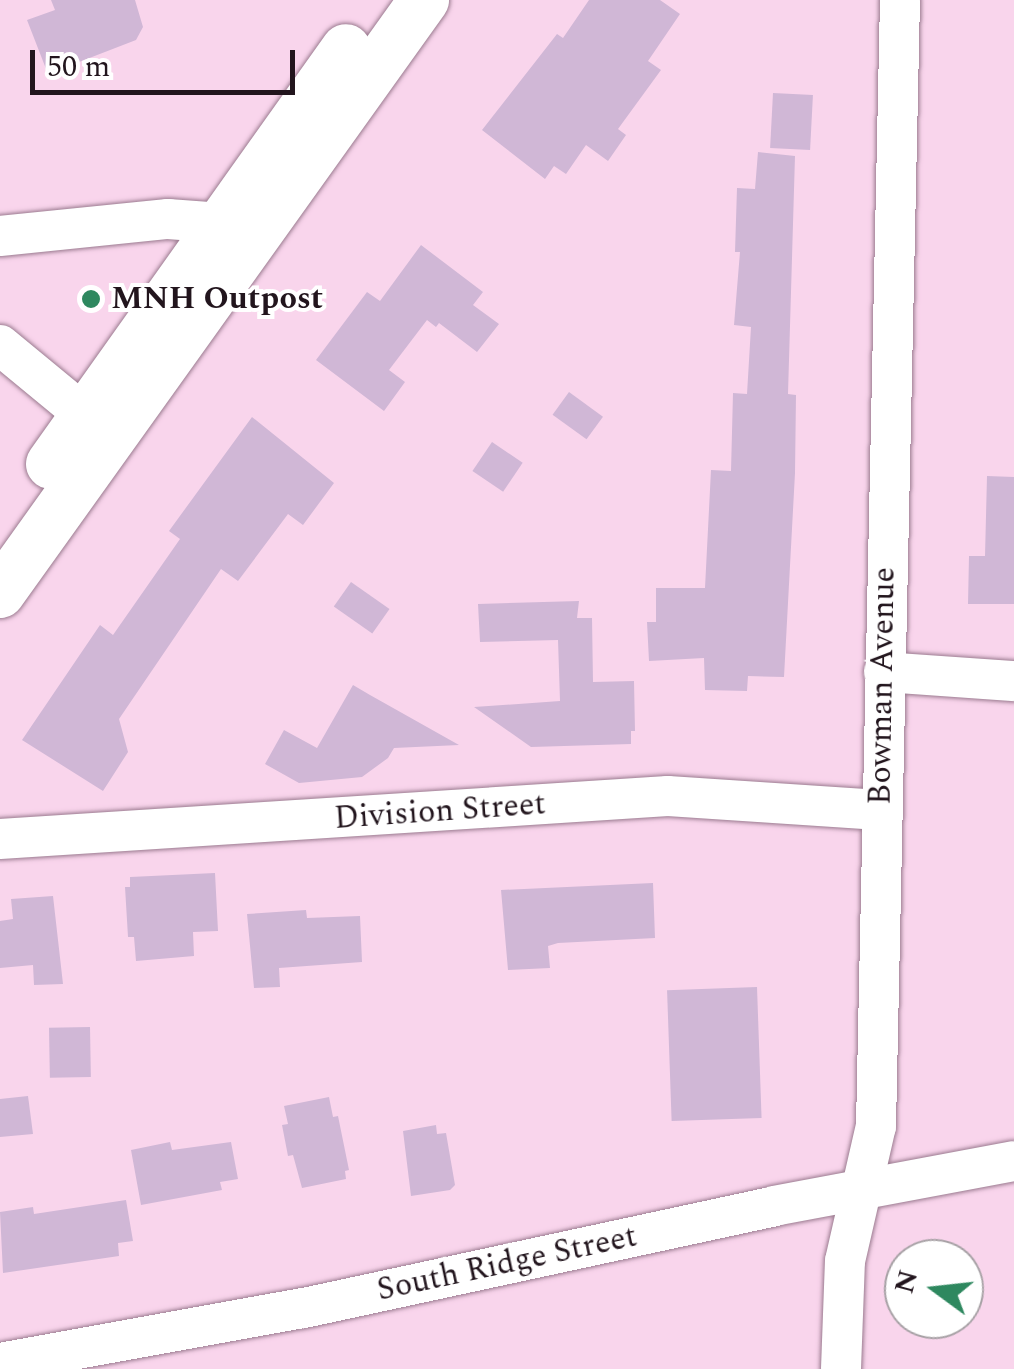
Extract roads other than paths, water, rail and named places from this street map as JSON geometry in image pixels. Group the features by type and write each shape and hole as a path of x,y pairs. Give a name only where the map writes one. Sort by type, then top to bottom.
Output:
{"main road":[{"path":"0,593 142,396 237,232 382,0"},
{"path":"0,535 86,414 424,0"}],"street":[{"name":"Bowman Avenue","path":"842,1369 845,1261 876,1126 900,0"},
{"path":"0,236 116,222 237,232"},
{"path":"0,345 86,414 142,396"},
{"path":"884,672 1014,682"},
{"name":"Division Street","path":"0,839 668,796 880,810"},
{"name":"South Ridge Street","path":"0,1363 304,1308 1014,1161"}],"place":[{"name":"MNH Outpost","path":"91,299"}]}
